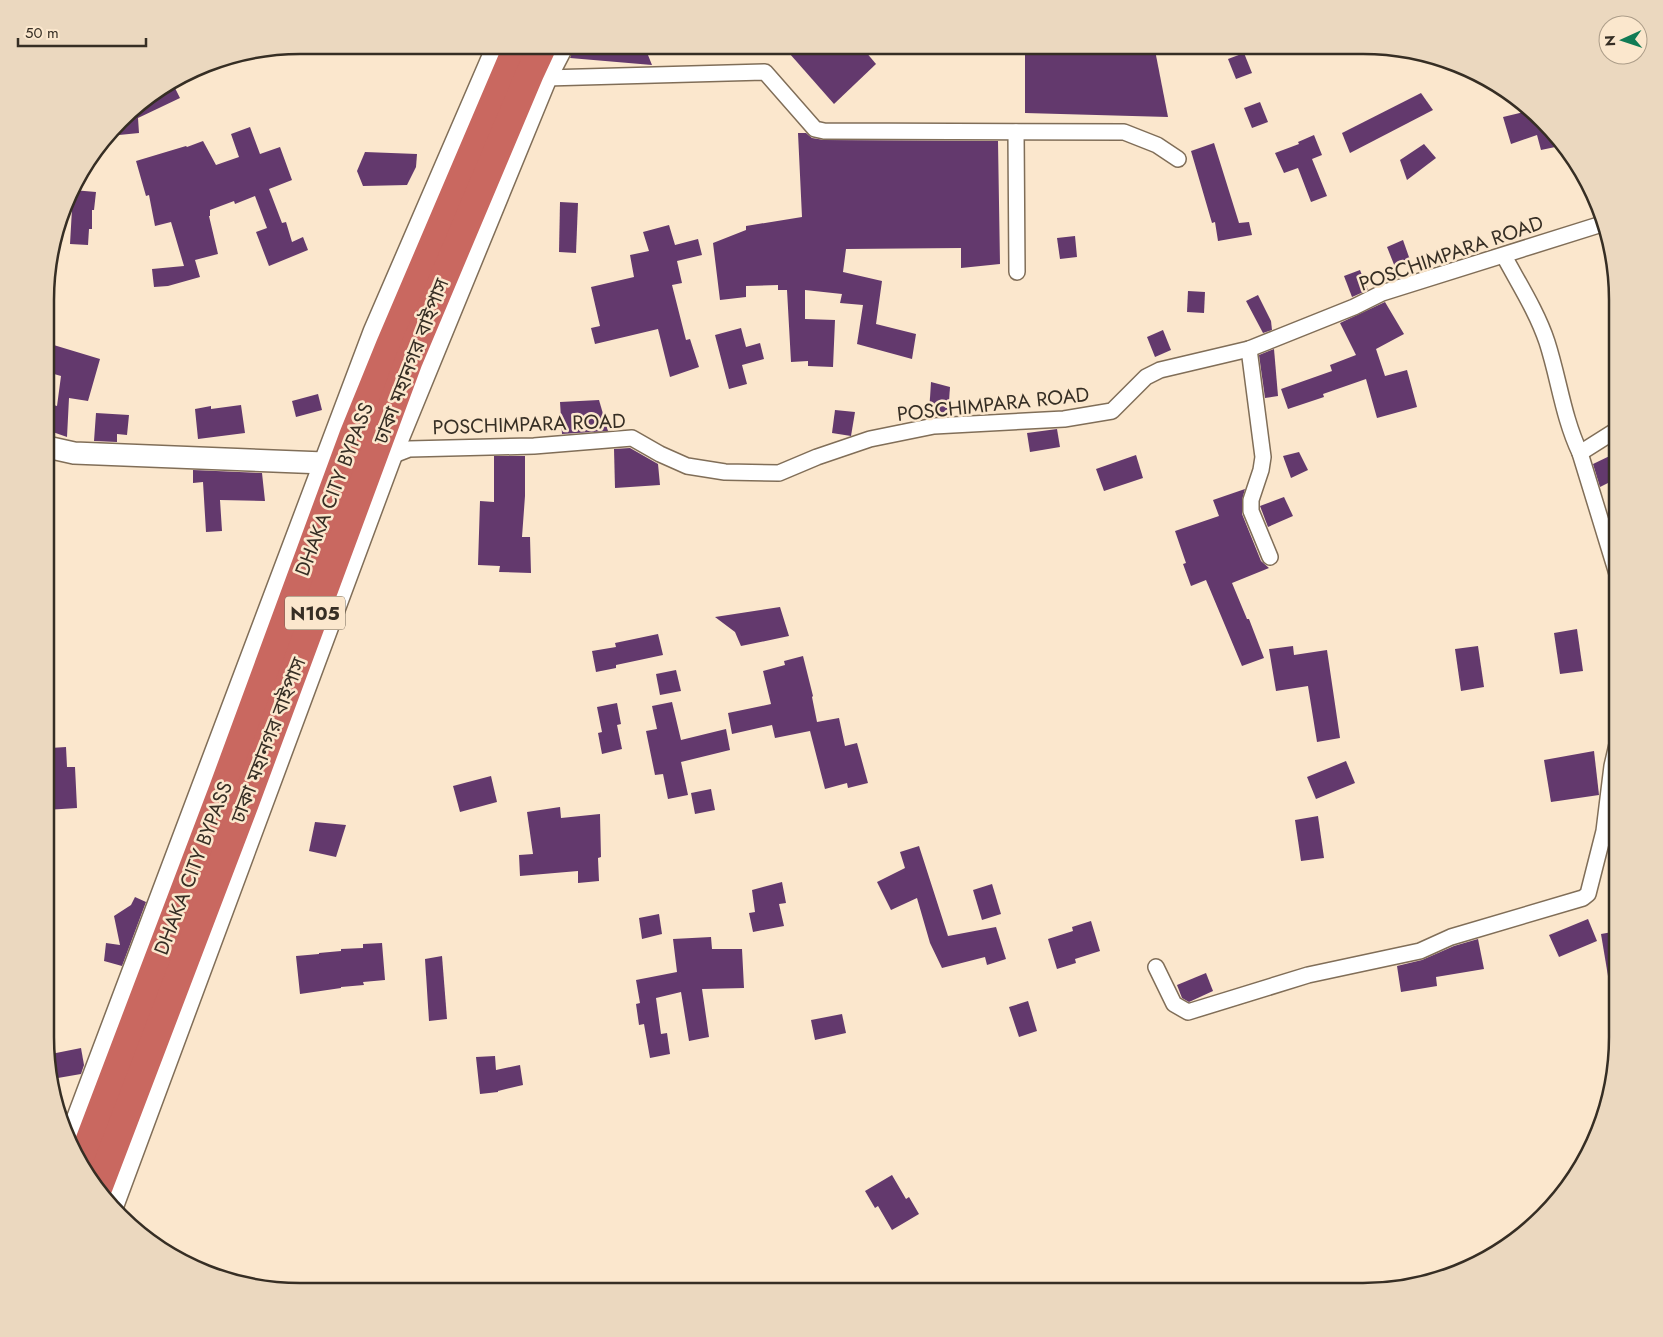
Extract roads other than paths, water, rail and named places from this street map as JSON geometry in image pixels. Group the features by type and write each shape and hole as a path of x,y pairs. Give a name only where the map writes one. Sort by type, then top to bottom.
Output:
{"highway":[{"name":"DHAKA CITY BYPASS","path":"84,1155 223,789 353,436 514,54"},
{"name":"ঢাকা মহানগর বাইপাস","path":"101,1181 248,794 409,360 539,54"}],"main road":[{"path":"73,1132 374,332 494,54"},
{"path":"116,1200 390,456 546,78 558,54"},
{"path":"54,449 74,453 324,463"}],"street":[{"path":"546,78 765,72 816,128 824,131 1124,132 1156,145 1178,160"},
{"path":"1016,132 1017,272"},
{"name":"POSCHIMPARA ROAD","path":"390,456 409,449 534,446 632,438 660,454 687,466 725,472 779,473 817,457 870,439 934,426 1064,419 1112,411 1146,377 1160,370 1249,349 1354,307 1382,293 1597,225"},
{"path":"1504,256 1542,328 1552,358 1571,434 1580,453 1609,548"},
{"path":"1249,349 1263,457 1261,470 1251,500 1251,510 1270,557"},
{"path":"1580,453 1609,435"},
{"path":"1156,967 1174,1004 1188,1012 1308,975 1420,951 1451,937 1583,898 1588,894 1604,830 1609,790"}]}
